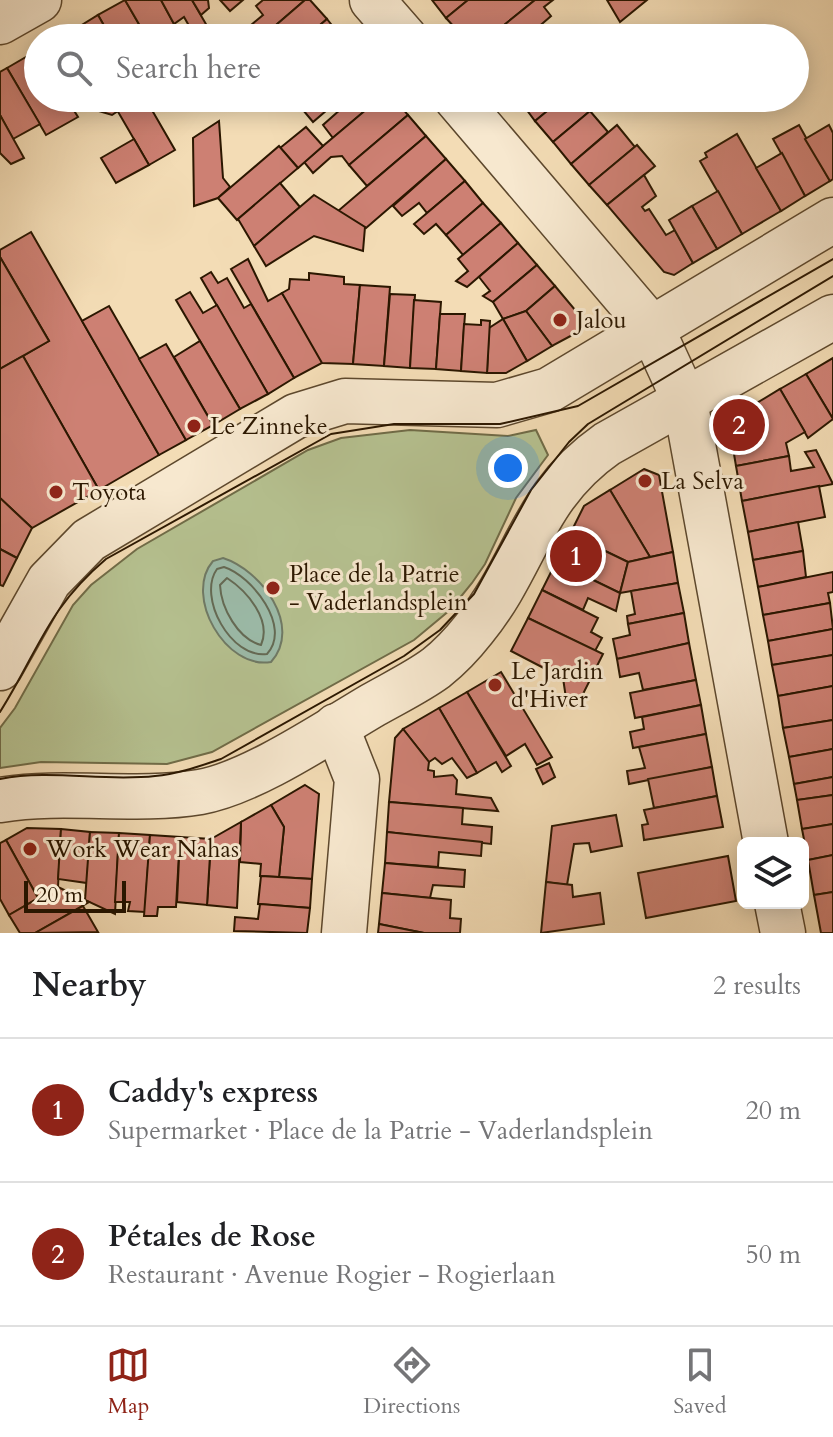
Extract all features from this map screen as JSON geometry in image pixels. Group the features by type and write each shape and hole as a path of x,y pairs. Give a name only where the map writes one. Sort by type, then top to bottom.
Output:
{"street":[{"path":"0,22 39,0"},
{"path":"372,0 393,24"},
{"path":"468,112 651,327 685,401 765,837"},
{"path":"0,668 49,581 89,540 296,416 345,401 497,405 549,390 833,220"},
{"path":"0,800 32,795 162,796 203,791 238,779 336,726 435,668 459,647 490,604 541,512 578,464 833,317"},
{"path":"336,726 357,779 344,933"},
{"path":"778,909 783,933"}],"green space":[{"name":"Place de la Patrie - Vaderlandsplein","path":"410,430 508,436 536,430 548,455 516,498 485,564 472,583 450,610 414,640 212,752 167,764 41,762 0,768 0,728 15,708 73,605 91,585 137,549 308,450 341,438"}],"water":[{"path":"223,558 251,574 273,601 280,616 280,648 271,662 254,661 239,655 214,628 203,593 205,576 213,561"}],"building":[{"path":"125,0 139,24 103,24 98,15"},
{"path":"125,0 161,0 174,24 139,24"},
{"path":"161,0 192,0 206,24 188,24 184,17 174,24"},
{"path":"192,0 208,0 209,8 201,15"},
{"path":"220,0 243,0 230,11"},
{"path":"263,0 305,0 277,24 252,24 263,15 256,6"},
{"path":"305,0 310,0 327,19 321,24 277,24"},
{"path":"432,0 468,0 446,18"},
{"path":"468,0 535,0 505,24 451,24 446,18"},
{"path":"535,0 553,0 544,7 551,16 542,24 505,24"},
{"path":"607,0 647,0 620,22"},
{"path":"98,15 103,24 83,24"},
{"path":"24,58 24,97 7,68"},
{"path":"7,68 24,97 24,112 33,112 40,124 13,139 0,115 0,72"},
{"path":"33,112 75,112 78,117 46,135"},
{"path":"118,112 153,112 175,150 149,165"},
{"path":"305,112 325,112 313,122"},
{"path":"338,112 364,112 333,138 323,125"},
{"path":"363,112 406,112 408,115 349,165 342,156 331,157 313,173 304,162"},
{"path":"528,112 546,112 535,121"},
{"path":"546,112 589,112 553,142 535,121"},
{"path":"589,112 608,132 571,164 553,142"},
{"path":"0,115 24,158 11,164 0,153"},
{"path":"408,115 426,136 367,186 349,165"},
{"path":"219,121 223,178 230,187 218,198 194,206 193,138"},
{"path":"617,125 635,147 589,185 571,164"},
{"path":"799,125 830,181 805,196 773,139"},
{"path":"829,125 833,133 833,179 830,181 805,139"},
{"path":"306,127 323,146 298,168 280,148"},
{"path":"737,134 781,211 742,234 700,161 707,157 705,153"},
{"path":"426,136 446,159 366,228 338,211"},
{"path":"134,139 149,165 116,183 101,158"},
{"path":"637,145 655,166 607,205 589,185"},
{"path":"279,146 298,168 237,220 218,198"},
{"path":"782,153 805,196 781,211 756,168"},
{"path":"446,159 465,181 427,213 419,203 402,216 393,206"},
{"path":"644,175 656,196 642,207 645,211 649,209 666,235 675,230 693,263 674,275 664,272 607,205"},
{"path":"465,181 483,203 446,235 436,224 424,234 414,224"},
{"path":"280,183 300,207 254,246 238,219"},
{"path":"718,191 742,234 717,249 692,206"},
{"path":"314,195 365,227 363,251 314,236 266,266 254,246"},
{"path":"483,203 501,223 463,255 446,235"},
{"path":"692,206 717,249 693,263 669,220"},
{"path":"501,223 518,243 467,287 456,281 468,271 458,259"},
{"path":"31,232 159,455 99,490 23,356 49,341 0,257 0,250"},
{"path":"518,243 537,265 493,302 483,296 490,291 479,277"},
{"path":"0,257 49,341 0,369"},
{"path":"248,259 268,301 282,293 321,356 322,363 294,378 231,269"},
{"path":"537,265 555,286 526,311 503,319 493,302"},
{"path":"211,272 218,283 227,278 244,308 251,304 294,378 268,394 201,278"},
{"path":"309,273 344,277 344,284 360,285 353,364 322,363 282,293 289,289 290,279 309,280"},
{"path":"360,285 390,287 384,366 353,364"},
{"path":"555,286 581,317 578,332 552,346 526,311"},
{"path":"190,292 203,313 217,305 268,394 240,409 176,300"},
{"path":"390,294 415,295 410,368 384,366"},
{"path":"414,300 441,302 436,369 410,368"},
{"path":"109,306 186,440 159,455 82,321"},
{"path":"526,311 552,346 527,361 503,319"},
{"path":"440,314 465,314 461,371 436,369"},
{"path":"503,319 527,361 506,373 487,373 489,328"},
{"path":"481,320 490,321 487,373 461,371 464,324 481,325"},
{"path":"200,341 240,409 213,425 174,357"},
{"path":"166,344 213,425 186,440 139,359"},
{"path":"23,356 99,490 32,528 0,498 0,369"},
{"path":"833,358 833,419 806,374"},
{"path":"806,374 833,419 808,438 780,389"},
{"path":"780,389 805,432 786,443 789,456 736,466 730,430 735,416"},
{"path":"816,450 833,484 742,501 736,466 789,456 791,471 814,467 805,452"},
{"path":"644,469 659,475 673,552 650,557 610,490"},
{"path":"819,486 825,517 748,532 742,501"},
{"path":"610,490 650,557 628,562 570,534 584,506"},
{"path":"0,498 32,528 17,558 0,549"},
{"path":"798,522 803,551 753,560 748,532"},
{"path":"570,534 628,562 620,593 556,562"},
{"path":"0,549 17,558 3,586 0,585"},
{"path":"803,551 806,577 758,587 753,560"},
{"path":"673,552 678,583 620,593 628,562"},
{"path":"556,562 620,593 616,611 588,598 583,610 542,590"},
{"path":"833,572 833,592 828,593 830,603 763,615 758,587"},
{"path":"678,583 684,613 628,624 627,616 635,614 631,591"},
{"path":"542,590 598,618 591,632 602,638 595,651 528,618"},
{"path":"830,603 833,629 768,641 763,615"},
{"path":"684,613 689,643 617,659 613,639 630,635 628,624"},
{"path":"528,618 603,654 579,702 567,705 563,678 511,651"},
{"path":"833,629 833,655 772,665 768,641"},
{"path":"689,643 696,680 643,690 639,673 620,677 617,659"},
{"path":"833,655 833,686 778,696 772,665"},
{"path":"501,672 552,757 537,765 525,744 506,756 467,692"},
{"path":"696,680 701,705 635,718 630,693"},
{"path":"833,686 833,720 783,728 778,696"},
{"path":"467,692 511,766 502,772 496,762 477,773 439,708"},
{"path":"701,705 706,734 633,748 630,732 644,729 642,717"},
{"path":"439,708 477,773 467,778 452,758 442,764 435,758 429,762 403,729"},
{"path":"833,720 833,749 789,757 783,728"},
{"path":"403,729 429,762 428,770 434,771 434,777 453,775 457,780 456,794 491,798 498,811 389,802 395,738"},
{"path":"706,734 712,767 629,784 627,771 645,768 639,747"},
{"path":"833,749 833,777 794,784 789,757"},
{"path":"549,763 555,777 543,784 536,769"},
{"path":"712,767 717,796 654,808 648,779"},
{"path":"833,777 833,795 797,800 794,784"},
{"path":"305,785 319,794 312,879 279,877 284,827 271,805"},
{"path":"833,795 833,824 802,829 797,800"},
{"path":"717,796 723,827 644,840 642,825 648,824 644,810"},
{"path":"389,802 463,808 462,824 492,827 491,844 387,832"},
{"path":"271,805 284,827 279,877 260,876 261,864 240,862 241,822"},
{"path":"616,815 622,846 591,852 589,843 574,844 567,885 546,882 552,826"},
{"path":"241,822 237,908 207,905 211,839"},
{"path":"833,824 833,855 809,860 809,837 804,837 802,829"},
{"path":"27,828 61,829 58,887 38,898 6,840"},
{"path":"61,829 90,832 87,883 58,879"},
{"path":"90,832 119,833 115,914 85,900"},
{"path":"387,832 482,842 481,856 439,852 438,867 385,863"},
{"path":"119,833 150,835 145,912 128,911 130,902 115,902"},
{"path":"150,835 180,837 176,907 158,907 157,916 144,916"},
{"path":"180,837 211,839 207,905 177,902"},
{"path":"6,840 38,898 9,915 0,899 0,843"},
{"path":"833,855 833,892 814,895 809,860"},
{"path":"728,856 736,901 646,918 638,873"},
{"path":"385,863 465,870 464,887 433,885 430,898 382,893"},
{"path":"261,876 312,879 310,908 258,904"},
{"path":"546,882 572,885 573,897 600,893 604,924 541,933"},
{"path":"58,887 89,902 35,933 20,933 9,915"},
{"path":"833,892 833,933 821,933 814,895"},
{"path":"382,893 451,900 450,918 461,919 460,933 424,933 379,924"},
{"path":"260,904 310,908 307,933 234,931 235,917 258,919"},
{"path":"83,906 98,932 35,933"},
{"path":"379,924 424,933 378,933"}],"tram line":[{"path":"0,712 57,613 86,577 106,559 331,434 394,424 500,424 578,406 833,259"},
{"path":"0,779 39,775 136,777 164,775 197,767 221,759 404,656 440,630 474,594 531,490 569,442 588,424 833,276"}],"place":[{"name":"Jalou","path":"560,320"},
{"name":"Pétales de Rose","path":"739,425"},
{"name":"Le Zinneke","path":"194,426"},
{"name":"La Selva","path":"645,481"},
{"name":"Toyota","path":"56,492"},
{"name":"Caddy's express","path":"576,556"},
{"name":"Place de la Patrie - Vaderlandsplein","path":"273,588"},
{"name":"Le Jardin d'Hiver","path":"495,685"},
{"name":"Work Wear Nahas","path":"30,849"}]}
